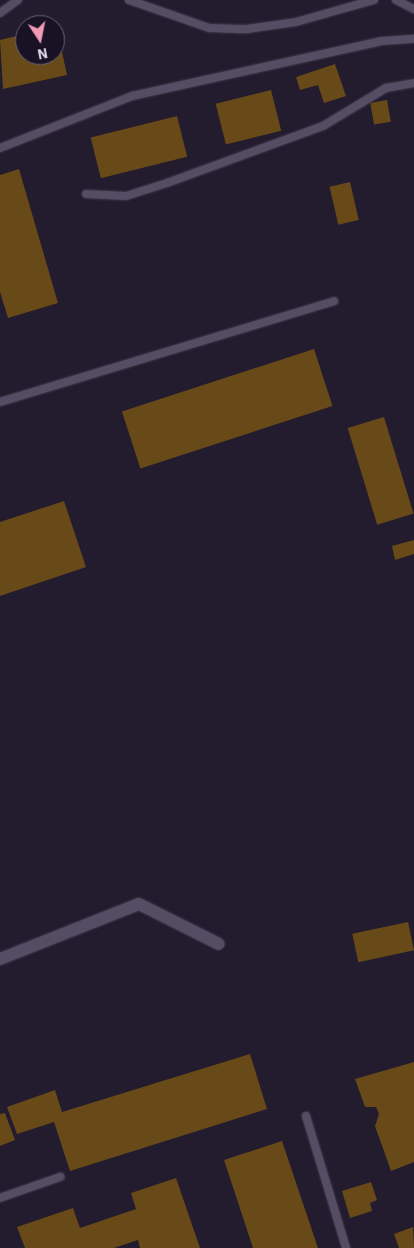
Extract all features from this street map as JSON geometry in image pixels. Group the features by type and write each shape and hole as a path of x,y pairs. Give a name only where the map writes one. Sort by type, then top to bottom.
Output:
{"street":[{"path":"0,958 139,904 219,944"}],"lane":[{"path":"0,13 18,0"},
{"path":"129,0 209,28 228,29 247,29 296,22 374,0"},
{"path":"340,0 342,10"},
{"path":"396,0 414,9"},
{"path":"0,148 132,96 382,41 414,39"},
{"path":"86,194 126,196 167,183 323,126 386,88 414,83"},
{"path":"0,402 334,300"},
{"path":"306,1116 346,1248"},
{"path":"0,1198 60,1177"}],"building":[{"path":"15,36 15,65 65,65 67,75 3,89 0,40"},
{"path":"335,64 346,96 324,103 318,85 300,90 296,77"},
{"path":"271,90 281,131 226,145 216,104"},
{"path":"387,100 391,122 374,125 370,103"},
{"path":"177,116 187,157 101,178 91,138"},
{"path":"19,169 58,303 8,318 0,292 0,175"},
{"path":"350,182 359,220 338,225 330,187"},
{"path":"314,349 333,406 140,468 122,411"},
{"path":"384,417 414,514 377,525 348,428"},
{"path":"64,501 86,567 0,596 0,522"},
{"path":"414,540 414,554 395,560 392,546"},
{"path":"408,922 414,950 358,962 352,934"},
{"path":"250,1054 267,1109 70,1171 54,1122 17,1134 7,1107 55,1090 62,1112"},
{"path":"414,1062 414,1162 391,1171 375,1126 379,1114 376,1107 365,1107 355,1079"},
{"path":"5,1113 15,1140 0,1146 0,1114"},
{"path":"282,1141 318,1248 253,1248 224,1160"},
{"path":"176,1178 200,1248 140,1248 138,1240 114,1248 25,1248 17,1227 73,1208 80,1228 136,1209 131,1193"},
{"path":"371,1182 377,1200 370,1203 372,1211 350,1218 342,1191"},
{"path":"413,1227 414,1248 399,1248 394,1234"}]}
